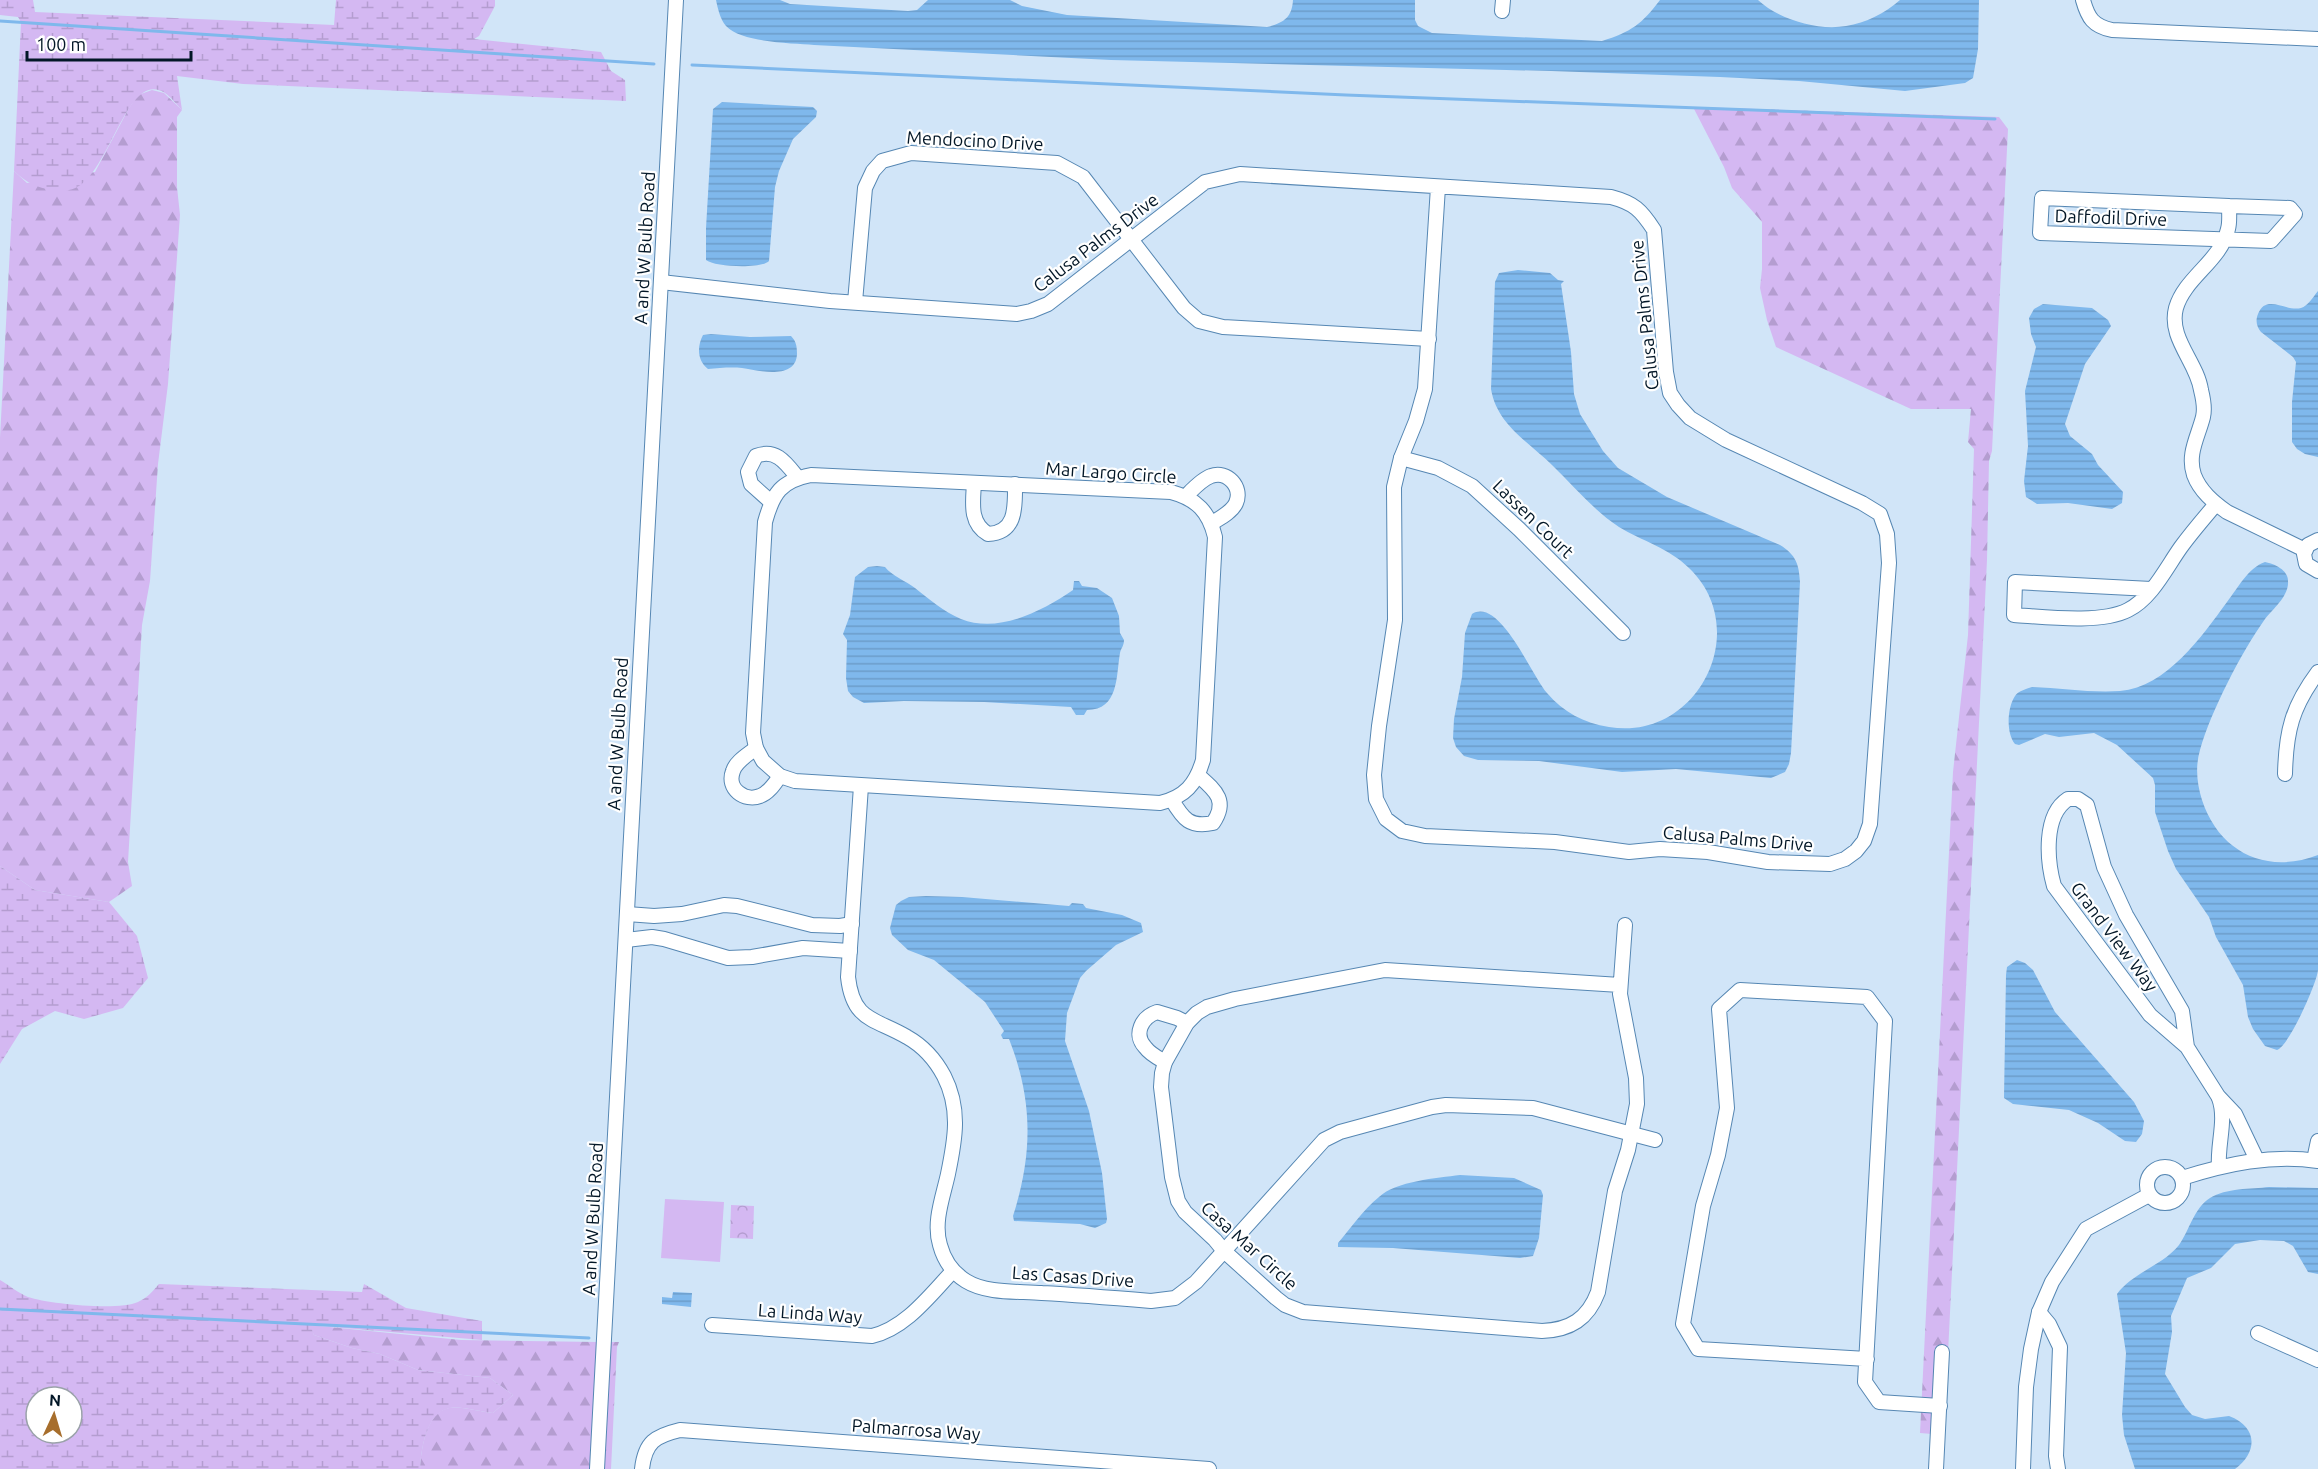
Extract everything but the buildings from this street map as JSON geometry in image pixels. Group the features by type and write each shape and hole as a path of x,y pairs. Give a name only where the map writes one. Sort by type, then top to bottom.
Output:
{"street":[{"name":"A and W Bulb Road","path":"597,1469 676,0"},
{"path":"2083,0 2090,21 2100,28 2112,30 2318,39"},
{"name":"Mendocino Drive","path":"855,302 865,188 873,171 882,161 911,153 1057,163 1083,177 1184,308 1199,321 1223,327 1429,339"},
{"name":"Calusa Palms Drive","path":"661,282 855,302 1017,314 1048,304 1205,182 1218,178 1240,174 1611,197 1630,202 1644,215 1654,230 1666,372 1670,393 1678,405 1690,418 1715,434 1862,503 1880,514 1887,534 1889,563 1870,824 1864,841 1845,859 1830,864 1768,862 1660,849 1629,852 1555,842 1425,836 1402,831 1386,819 1376,800 1374,775 1395,620 1394,487 1401,458 1416,421 1425,389 1438,187"},
{"name":"Daffodil Drive","path":"2042,198 2283,207 2290,208 2295,214 2271,241 2223,240 2040,233 2042,198"},
{"path":"2229,206 2228,229 2219,248 2190,282 2180,297 2175,312 2176,328 2181,345 2198,377 2204,415 2192,450 2191,464 2200,489 2216,504 2227,512 2305,550"},
{"path":"771,502 751,484 748,472 756,456 764,453 776,455 798,478 787,483 771,502 764,539 753,733 756,748 763,761 780,776 795,781 861,786 1160,803 1183,794 1198,776 1203,760 1215,537 1212,524 1230,510 1238,499 1237,487 1229,478 1217,474 1210,476 1186,496"},
{"name":"Lassen Court","path":"1401,458 1438,468 1472,486 1519,529 1623,633"},
{"name":"Mar Largo Circle","path":"798,478 811,475 1171,492 1186,496 1206,512 1212,524"},
{"path":"974,483 974,520 988,534 1005,530 1010,525 1015,506 1015,484"},
{"path":"2151,589 2015,582 2014,615 2077,618 2106,616 2127,611 2141,602 2151,589 2183,545 2216,504"},
{"path":"2318,540 2312,542 2304,554 2306,564 2318,571"},
{"path":"2285,774 2287,738 2292,717 2304,690 2318,672"},
{"path":"756,748 741,760 733,771 732,784 740,795 751,799 763,795 780,776"},
{"path":"1172,800 1188,822 1199,826 1213,823 1220,812 1220,799 1212,787 1198,776"},
{"path":"861,786 848,977 854,1002 862,1013 873,1021 908,1037 927,1052 943,1073 952,1095 956,1110 955,1137 937,1229 943,1255 953,1271"},
{"name":"Grand View Way","path":"2187,1047 2182,1011 2126,915 2104,867 2087,805 2078,799 2068,799 2056,809 2051,822 2049,867 2054,886 2150,1015 2187,1047 2218,1096 2235,1114 2258,1160"},
{"path":"627,914 654,916 682,914 717,906 738,906 812,925 852,924"},
{"name":"Casa Mar Circle","path":"1620,985 1385,970 1221,1002 1197,1013 1187,1023 1165,1062 1162,1073 1161,1087 1172,1177 1178,1202 1224,1251 1285,1305 1303,1312 1542,1331 1566,1328 1586,1315 1598,1292 1615,1191 1632,1134 1637,1093 1624,1024 1620,985 1624,925"},
{"path":"626,940 652,937 664,939 728,958 752,957 803,948 850,951"},
{"path":"1867,1359 1698,1349 1683,1324 1703,1206 1718,1155 1727,1108 1719,1008 1740,990 1867,997 1885,1021 1867,1359 1865,1382 1879,1402 1940,1406"},
{"path":"1165,1062 1145,1047 1139,1036 1142,1024 1146,1018 1157,1012 1187,1023"},
{"name":"Grand View Way","path":"2218,1096 2223,1110 2218,1155 2219,1167"},
{"name":"Las Casas Drive","path":"953,1271 967,1282 995,1289 1163,1300 1175,1298 1186,1291 1224,1251 1317,1146 1340,1132 1417,1110 1446,1105 1533,1108 1655,1140"},
{"path":"2182,1178 2219,1167 2258,1160 2316,1161 2318,1141"},
{"path":"2168,1167 2178,1172 2182,1178 2184,1188 2182,1194 2174,1202 2159,1203 2149,1195 2147,1183 2154,1171 2168,1167"},
{"path":"2023,1469 2026,1387 2039,1311 2052,1282 2086,1229 2149,1195"},
{"name":"La Linda Way","path":"712,1325 879,1335 898,1325 953,1271"},
{"path":"2039,1311 2049,1324 2060,1347 2056,1456 2058,1469"},
{"path":"2258,1333 2318,1360"},
{"path":"1936,1469 1942,1352"},
{"name":"Palmarrosa Way","path":"642,1469 646,1451 659,1435 680,1430 1209,1469"}],"green space":[{"path":"0,0 33,0 35,12 334,25 336,0 495,0 495,6 479,36 474,39 601,52 611,71 625,80 626,101 243,84 177,76 182,110 165,93 151,89 139,96 95,169 83,183 69,190 48,189 32,184 14,171 21,22 18,17 0,15"},
{"path":"152,90 164,93 182,110 177,117 177,187 180,215 168,384 158,464 150,581 142,625 128,862 132,886 109,902 35,890 0,866 0,438 14,171 27,183 95,172 138,95"},
{"path":"1693,107 1999,117 2008,129 1992,451 1989,461 1987,560 1944,1435 1920,1433 1953,772 1968,635 1974,449 1968,442 1971,409 1911,409 1776,347 1760,288 1762,222 1732,188 1724,167"},
{"path":"0,866 35,890 109,902 137,936 148,978 123,1008 84,1019 55,1011 22,1029 0,1064"},
{"path":"665,1199 724,1202 720,1262 661,1258"},
{"path":"731,1205 754,1206 753,1239 730,1238"},
{"path":"0,1280 28,1297 38,1300 100,1306 128,1305 138,1302 159,1284 362,1292 364,1284 406,1308 482,1321 482,1340 310,1325 314,1335 352,1348 380,1354 418,1370 490,1378 513,1395 493,1413 460,1408 442,1411 435,1417 426,1433 420,1469 0,1469"},
{"path":"309,1325 461,1340 598,1342 591,1469 420,1469 426,1433 441,1411 460,1408 493,1413 513,1395 490,1378 418,1370 380,1354 352,1348 314,1335"},
{"path":"610,1342 619,1342 611,1469 603,1469"}],"water":[{"path":"716,0 780,0 790,4 908,11 917,10 928,0 1010,0 1022,6 1067,15 1267,27 1286,19 1291,11 1293,0 1415,0 1415,20 1418,26 1432,33 1602,41 1635,26 1660,0 1758,0 1787,18 1811,25 1835,27 1868,20 1900,0 1979,0 1978,49 1973,78 1965,83 1905,91 1799,81 1720,77 1111,60 793,44 755,39 733,32 722,20"},
{"path":"722,102 813,107 817,111 816,117 793,139 779,171 775,187 769,261 765,264 738,266 706,260 713,109"},
{"path":"1518,270 1550,273 1558,280 1564,281 1561,284 1571,352 1574,394 1580,414 1603,451 1618,468 1667,497 1780,545 1796,560 1800,582 1791,753 1785,772 1771,778 1676,769 1622,772 1539,761 1478,760 1464,756 1456,747 1453,738 1454,719 1462,677 1465,633 1472,614 1483,612 1504,627 1540,684 1560,706 1591,723 1609,727 1640,727 1668,717 1690,700 1706,676 1715,650 1716,621 1708,593 1689,568 1673,555 1619,527 1601,513 1515,432 1494,402 1491,389 1495,282 1499,273"},
{"path":"2318,291 2318,457 2305,454 2292,442 2292,402 2296,362 2293,357 2261,332 2257,321 2258,314 2266,305 2301,308"},
{"path":"2043,304 2092,308 2108,320 2111,326 2085,364 2065,424 2070,436 2092,454 2098,465 2123,492 2122,503 2112,509 2068,503 2037,504 2026,497 2024,481 2028,446 2025,391 2036,347 2031,334 2029,318 2034,309"},
{"path":"703,335 750,337 791,336 796,346 795,362 790,368 776,372 738,368 708,369 700,358 699,348"},
{"path":"2265,562 2277,566 2286,574 2288,586 2237,665 2211,718 2198,756 2197,775 2202,800 2210,818 2232,846 2247,855 2280,862 2299,861 2318,855 2318,970 2308,1000 2295,1026 2277,1050 2265,1046 2253,1029 2248,1017 2243,985 2216,937 2209,917 2176,869 2155,812 2153,778 2117,745 2094,733 2059,737 2045,734 2019,745 2015,744 2010,734 2009,720 2010,707 2015,696 2020,691 2032,687 2120,691 2153,680 2182,658 2248,574"},
{"path":"868,567 885,567 949,613 975,623 990,624 1020,618 1048,606 1073,590 1074,581 1079,581 1082,586 1097,588 1112,598 1119,616 1120,633 1124,640 1114,690 1110,698 1105,704 1087,710 1084,715 1076,715 1071,707 984,702 864,703 853,697 848,691 847,640 843,634 850,615 855,577"},
{"path":"926,896 1069,906 1072,903 1083,904 1086,908 1122,915 1141,923 1143,932 1116,945 1080,978 1067,1013 1065,1041 1089,1111 1102,1173 1106,1223 1095,1228 1080,1224 1014,1221 1013,1216 1020,1193 1027,1148 1028,1127 1023,1084 1009,1039 1003,1039 1001,1035 1004,1031 985,1002 934,960 908,950 892,935 890,928 896,905 909,897"},
{"path":"2017,960 2033,970 2055,1012 2134,1102 2144,1121 2142,1134 2136,1142 2125,1141 2098,1123 2069,1110 2013,1104 2004,1098 2006,975 2007,967"},
{"path":"1460,1175 1514,1178 1541,1190 1543,1195 1539,1238 1533,1256 1520,1258 1393,1248 1338,1247 1338,1243 1362,1213 1386,1192 1417,1181"},
{"path":"2269,1187 2318,1188 2318,1274 2308,1272 2293,1246 2284,1241 2260,1240 2235,1244 2211,1268 2187,1278 2171,1316 2172,1332 2165,1374 2192,1415 2205,1419 2229,1416 2239,1421 2250,1433 2252,1440 2248,1455 2235,1469 2135,1469 2124,1435 2122,1415 2126,1353 2117,1294 2131,1280 2164,1259 2179,1245 2204,1202 2216,1195 2231,1191"},
{"path":"673,1292 692,1293 691,1307 662,1304 662,1297 672,1298"}],"waterway":[{"path":"0,21 654,64"},
{"path":"692,65 1346,95 1995,119"},
{"path":"0,1309 589,1338"}]}
